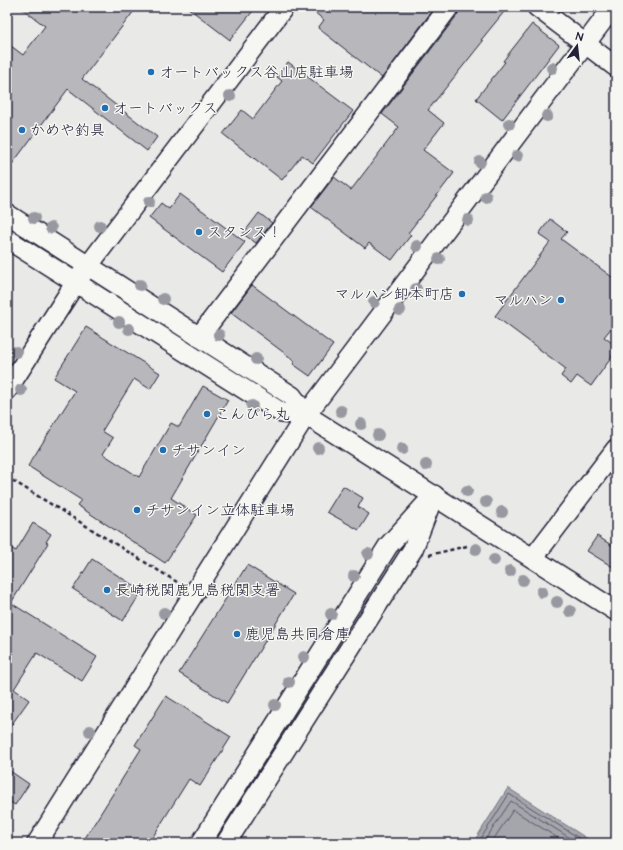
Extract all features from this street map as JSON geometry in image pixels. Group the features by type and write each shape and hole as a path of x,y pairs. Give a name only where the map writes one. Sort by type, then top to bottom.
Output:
{"street":[{"path":"7,390 76,282 284,7"},
{"path":"199,337 449,7"},
{"path":"537,7 616,67"},
{"path":"37,843 306,414 613,7"},
{"path":"7,214 292,396 306,414 616,611"},
{"path":"7,239 282,413 306,414"},
{"path":"533,558 616,449"},
{"path":"200,843 388,546 434,495"},
{"path":"226,843 413,549 434,495"}],"path":[{"path":"7,477 177,582"},
{"path":"425,556 467,546"}],"water":[{"path":"508,788 594,843 473,843"}],"building":[{"name":"オートバックス","path":"20,7 137,7 82,79 157,137 147,151 68,89 7,171 7,43 23,55 45,26"},
{"path":"187,7 256,7 230,40"},
{"path":"308,7 435,7 382,78 318,28 324,20"},
{"path":"460,7 508,7 428,110 444,123 423,150 454,173 408,233 411,235 392,260 369,243 365,248 311,207 334,177 351,190 399,127 382,114 458,14"},
{"path":"532,24 559,45 502,120 476,99"},
{"path":"288,62 353,111 313,163 302,155 282,180 223,134 242,110 253,119 282,81 277,77"},
{"name":"スタンス！","path":"180,194 245,242 222,272 149,218 161,203 169,209"},
{"path":"259,213 272,223 256,243 243,234"},
{"name":"マルハン","path":"550,219 567,232 561,239 616,280 616,322 604,337 616,346 616,351 591,386 577,376 571,384 561,376 566,369 495,316 550,242 539,234"},
{"path":"252,285 333,345 310,376 293,364 295,361 231,313"},
{"path":"86,327 160,373 150,389 134,379 102,431 113,438 103,454 139,477 171,423 179,427 203,386 228,400 171,498 197,515 165,563 77,505 81,500 28,466 75,391 54,378"},
{"path":"343,486 363,498 358,507 369,514 359,530 327,512"},
{"path":"33,523 51,534 46,542 48,543 11,603 97,657 82,681 37,653 14,689 29,700 7,731 7,546 16,551"},
{"path":"597,536 616,548 616,569 587,551"},
{"name":"長崎税関鹿児島税関支署","path":"92,559 142,591 123,621 73,589"},
{"name":"鹿児島共同倉庫","path":"247,565 294,594 227,703 179,673"},
{"path":"166,696 231,737 200,786 189,779 149,843 82,843 141,749 135,745"},
{"path":"7,769 29,784 15,805 7,800"}],"place":[{"name":"オートバックス谷山店駐車場","path":"151,72"},
{"name":"オートバックス","path":"105,108"},
{"name":"かめや釣具","path":"22,130"},
{"name":"スタンス！","path":"199,232"},
{"name":"マルハン卸本町店","path":"462,294"},
{"name":"マルハン","path":"561,300"},
{"name":"こんぴら丸","path":"207,414"},
{"name":"チサンイン","path":"163,450"},
{"name":"チサンイン立体駐車場","path":"137,510"},
{"name":"長崎税関鹿児島税関支署","path":"107,590"},
{"name":"鹿児島共同倉庫","path":"237,634"}]}
